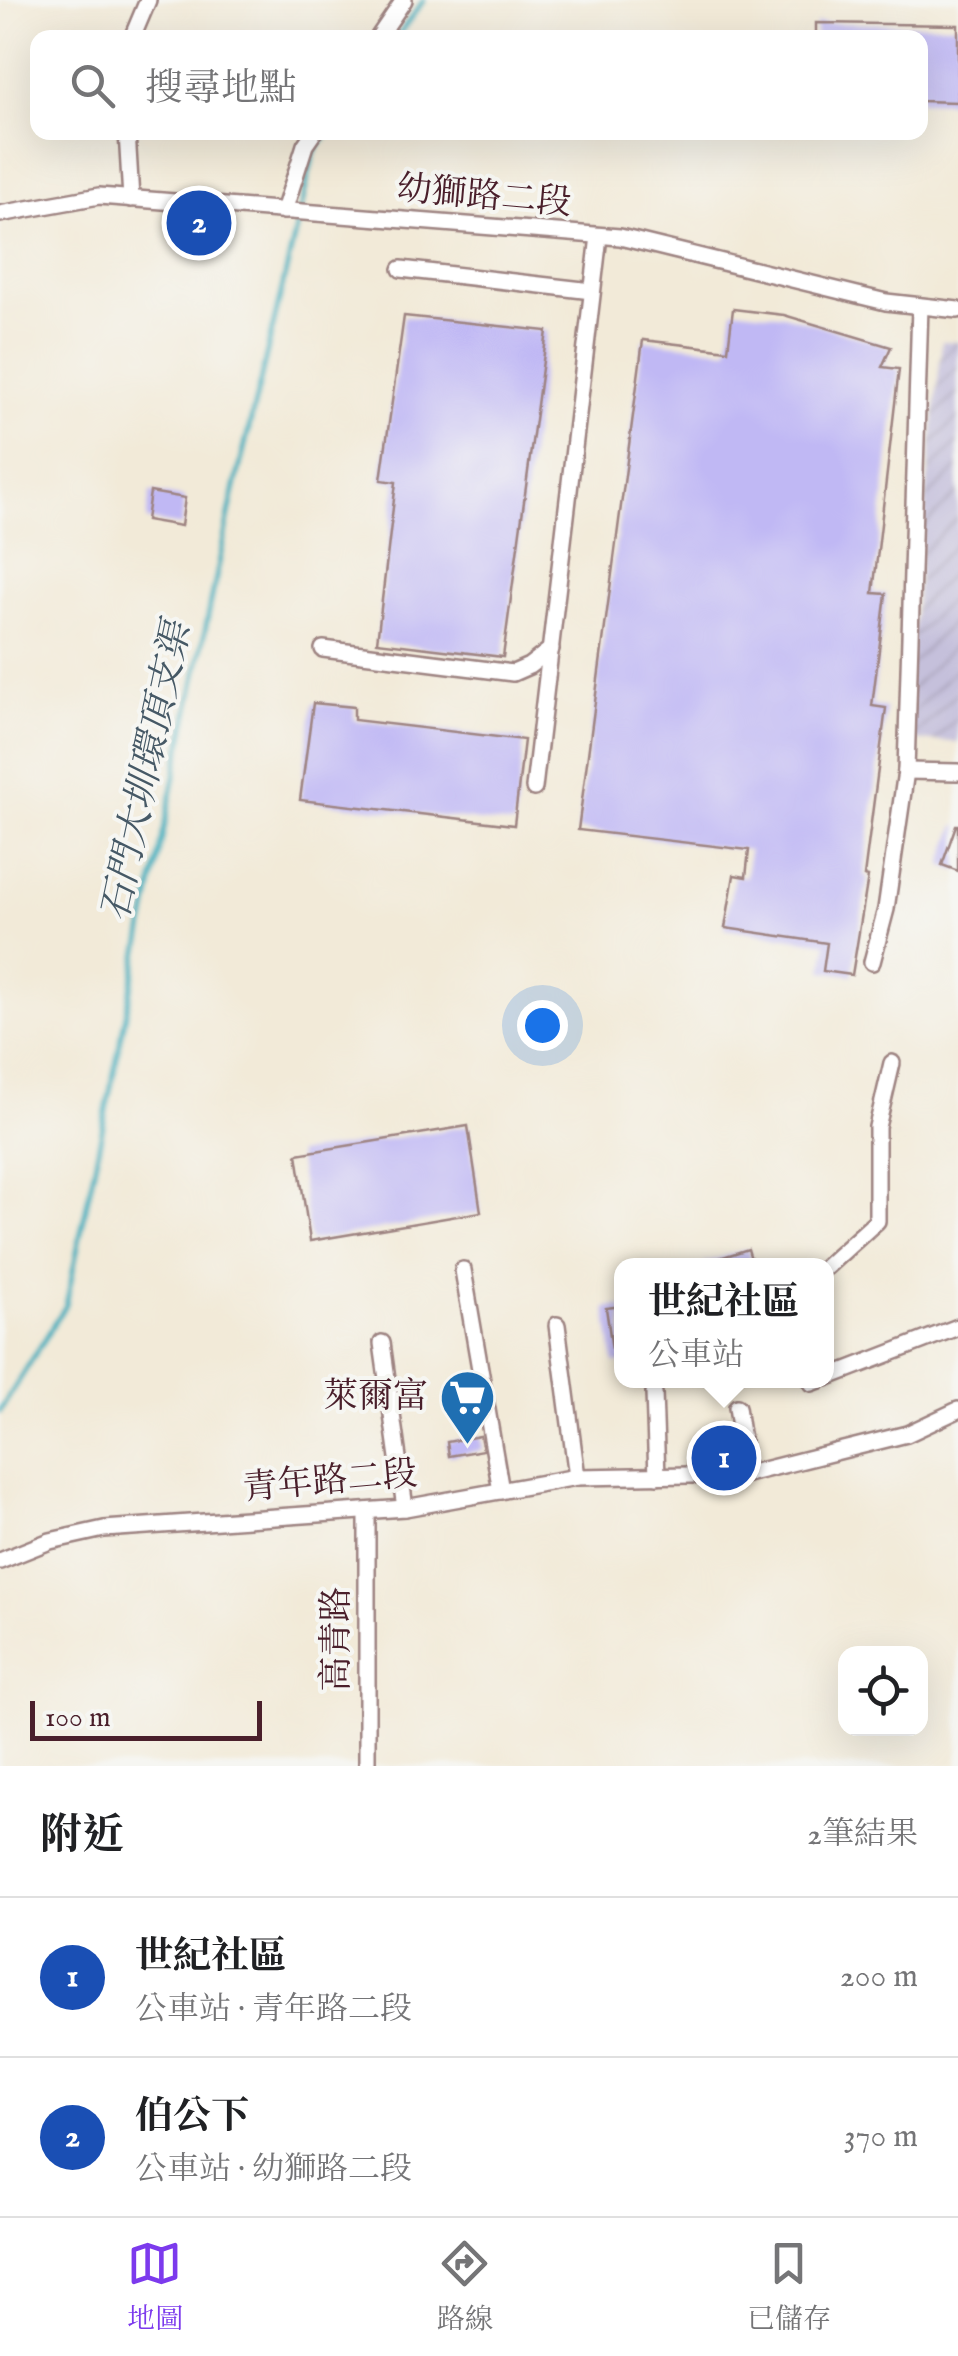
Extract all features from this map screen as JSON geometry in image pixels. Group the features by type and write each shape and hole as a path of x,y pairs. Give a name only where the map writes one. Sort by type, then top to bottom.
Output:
{"street":[{"path":"135,30 148,0"},
{"path":"383,30 404,0"},
{"path":"128,140 131,199"},
{"path":"284,211 308,140"},
{"name":"幼獅路二段","path":"0,214 99,196 620,238 886,302 958,310"},
{"path":"534,788 599,236"},
{"path":"401,269 592,291"},
{"path":"872,962 886,909 906,772 920,306"},
{"path":"323,649 513,672 529,666 550,649"},
{"path":"906,772 958,772"},
{"path":"834,1260 877,1222 877,1127 892,1063"},
{"path":"463,1270 502,1491"},
{"path":"557,1325 577,1477"},
{"path":"834,1375 958,1326"},
{"path":"382,1342 406,1508"},
{"path":"654,1392 657,1476"},
{"path":"737,1407 747,1474"},
{"name":"青年路二段","path":"0,1562 50,1542 104,1529 406,1508 577,1477 747,1474 907,1434 958,1410"},
{"name":"高青路","path":"366,1511 367,1766"}],"shaded area":[{"path":"942,341 958,342 958,742 902,740"}],"building":[{"path":"816,23 958,25 958,102 928,101 928,30 816,30"},
{"path":"733,309 784,315 891,347 882,367 899,369 873,593 886,594 872,706 886,708 864,876 868,877 852,975 823,971 827,943 725,928 734,875 746,877 749,850 578,830 643,340 728,350"},
{"path":"404,316 547,331 503,657 377,642 396,482 381,480"},
{"path":"150,492 185,498 181,526 146,520"},
{"path":"313,703 354,707 354,720 524,740 514,825 300,800"},
{"path":"958,825 958,871 942,865"},
{"path":"468,1126 481,1212 310,1241 297,1154"},
{"path":"748,1249 751,1258 720,1258"},
{"path":"614,1307 614,1363 606,1308"},
{"name":"萊爾富","path":"480,1436 483,1450 449,1456 447,1442"}],"waterway":[{"name":"石門大圳環頂支渠","path":"402,30 424,0"},
{"name":"石門大圳環頂支渠","path":"0,1411 66,1305 232,500 314,153 323,140"}],"place":[{"name":"伯公下","path":"199,223"},
{"name":"萊爾富","path":"467,1446"},
{"name":"世紀社區","path":"724,1458"}]}
